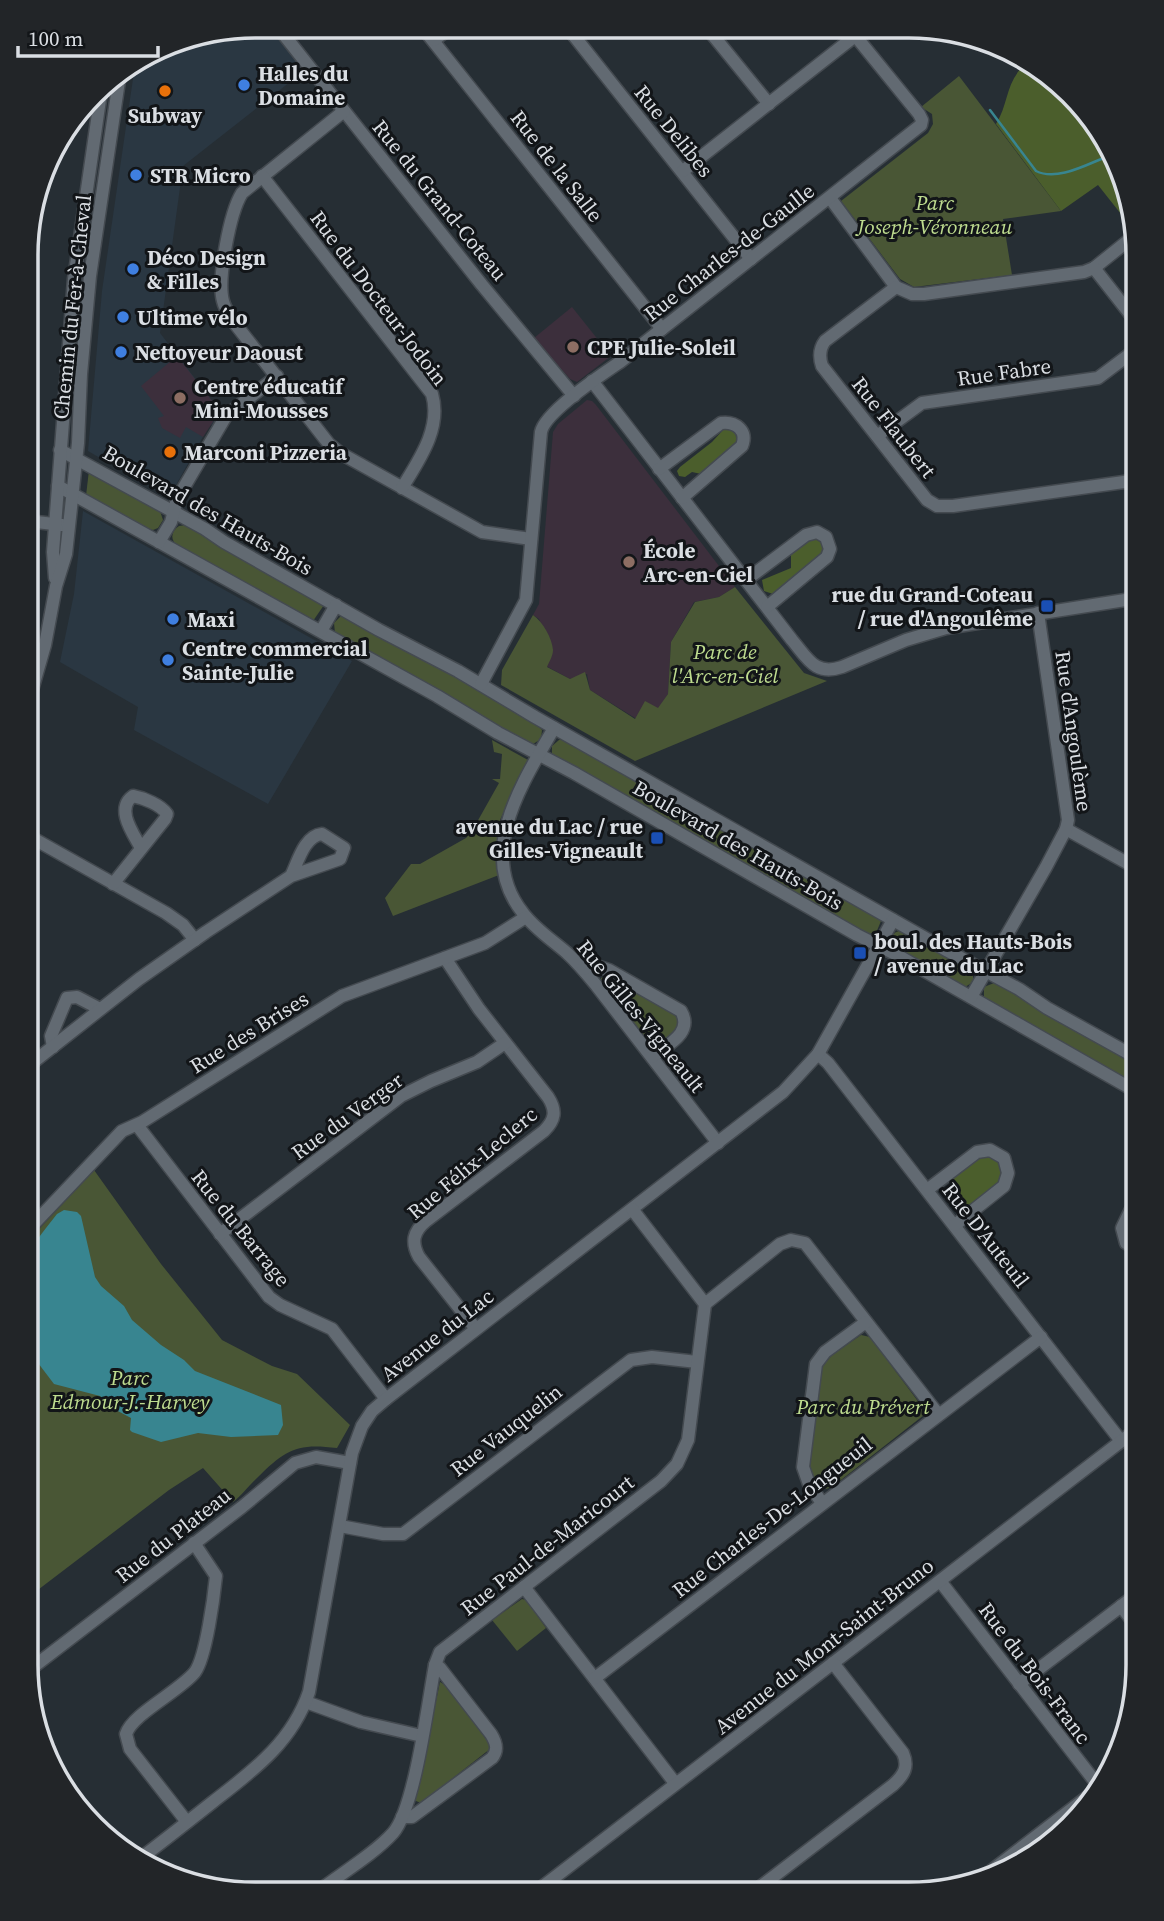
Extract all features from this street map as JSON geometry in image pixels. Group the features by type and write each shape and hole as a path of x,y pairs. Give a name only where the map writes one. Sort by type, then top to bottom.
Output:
{"street":[{"name":"Rue Delibes","path":"576,38 751,259"},
{"path":"716,38 769,104"},
{"path":"683,171 769,104 845,38"},
{"name":"Rue Charles-de-Gaulle","path":"481,684 525,604 542,428 547,419 922,124 919,114 857,38"},
{"name":"Rue du Grand-Coteau","path":"287,39 482,285 574,396"},
{"name":"Rue de la Salle","path":"434,40 662,328"},
{"name":"Chemin du Fer-à-Cheval","path":"38,668 66,554 77,457 90,276 118,88"},
{"name":"Chemin du Fer-à-Cheval","path":"56,586 53,552 74,279 99,106"},
{"path":"344,111 261,176 244,191 234,208 222,295 227,311 334,448 482,532 531,539"},
{"name":"Rue du Docteur-Jodoin","path":"261,176 432,394 434,402 430,438 402,488"},
{"path":"830,198 896,286 912,293 924,294 1084,272 1094,268 1125,243"},
{"path":"1094,268 1126,309"},
{"name":"Rue Flaubert","path":"896,286 828,338 819,353 822,366 923,496 942,506 1126,482"},
{"name":"Rue Fabre","path":"877,436 922,403 1098,378 1126,357"},
{"path":"159,542 171,522 177,499 226,416 277,376"},
{"path":"592,381 811,662 826,671 923,634 977,622 1126,600"},
{"path":"659,469 721,423 732,423 741,428 744,436 742,446 682,498"},
{"name":"Boulevard des Hauts-Bois","path":"60,450 77,457 336,605 481,684 554,728 1125,1051"},
{"name":"Boulevard des Hauts-Bois","path":"58,486 321,631 1125,1085"},
{"path":"38,523 69,526"},
{"path":"746,580 806,534 817,532 826,537 830,549 827,557 767,607"},
{"path":"321,631 336,605"},
{"name":"Rue d'Angoulème","path":"971,997 1066,829 1067,806 1038,613"},
{"name":"Rue Gilles-Vigneault","path":"554,728 512,806 503,843 503,860 510,889 526,917 583,970 718,1143"},
{"path":"1066,829 1126,862"},
{"path":"38,841 179,922 195,940"},
{"path":"113,884 141,848"},
{"path":"38,1058 153,969 291,876"},
{"name":"Rue des Brises","path":"38,1219 116,1137 342,996 489,941 526,917"},
{"name":"Avenue du Lac","path":"147,1853 272,1754 290,1732 306,1702 350,1463 359,1430 369,1416 386,1399 783,1092 818,1054 893,920"},
{"name":"Rue Félix-Leclerc","path":"445,958 505,1043 552,1103 554,1119 544,1131 426,1221 418,1228 414,1237 419,1258 476,1329"},
{"path":"583,970 594,965 609,970 681,1011 685,1024 682,1033 652,1057"},
{"path":"52,1047 51,1036 67,998 74,996 100,1009"},
{"name":"Rue du Verger","path":"220,1234 405,1093 472,1064 505,1043"},
{"name":"Rue D'Auteuil","path":"818,1054 828,1063 955,1225 1121,1441"},
{"name":"Rue du Barrage","path":"136,1125 269,1297 334,1331 386,1399"},
{"path":"926,1190 977,1152 992,1151 1004,1158 1008,1171 1006,1185 955,1225"},
{"path":"632,1209 705,1304 778,1245 797,1241 808,1246 938,1414"},
{"path":"1125,1218 1122,1231 1125,1241"},
{"name":"Rue Paul-de-Maricourt","path":"330,1882 390,1836 402,1817 416,1770 436,1665 442,1650 661,1481 675,1467 685,1450 689,1435 705,1304"},
{"path":"822,1503 809,1484 803,1467 816,1364 825,1352 866,1322"},
{"name":"Rue Charles-De-Longueuil","path":"595,1678 1041,1337"},
{"name":"Rue Vauquelin","path":"340,1526 386,1535 403,1534 631,1360 652,1357 697,1362"},
{"name":"Avenue du Mont-Saint-Bruno","path":"548,1882 1125,1438"},
{"name":"Rue du Plateau","path":"38,1663 295,1463 316,1457 350,1463"},
{"path":"187,1822 129,1747 126,1734 130,1725 189,1678 201,1660 216,1576 194,1544"},
{"name":"Rue du Bois-Franc","path":"940,1581 1093,1780"},
{"path":"524,1587 675,1783"},
{"path":"1019,1684 1125,1603"},
{"path":"1121,1606 1125,1611"},
{"path":"766,1882 893,1784 905,1770 907,1763 903,1753 833,1663"},
{"path":"402,1817 412,1817 492,1758 496,1752 493,1737 436,1665"},
{"path":"306,1702 361,1722 422,1736"},
{"path":"1010,1857 1069,1811"}],"shaded area":[{"path":"242,39 279,39 304,71 183,166 160,333 220,411 170,496 88,451 102,291 133,76 173,55 213,43"},
{"name":"CPE Julie-Soleil","path":"572,307 611,356 577,382 570,379 534,338"},
{"name":"Centre éducatif Mini-Mousses","path":"177,356 220,411 203,437 186,427 180,438 162,428 158,418 164,416 141,386"},
{"name":"École Arc-en-Ciel","path":"587,400 596,405 735,587 719,597 694,602 671,642 668,694 648,726 590,690 587,674 570,679 546,666 552,655 539,619 533,615 539,604 553,432 558,424"},
{"path":"83,511 352,661 268,804 134,730 138,707 60,662 74,594"}],"green space":[{"path":"1019,71 1040,83 1062,102 1081,124 1109,173 1121,214 1098,185 1061,211 996,124 1010,86"},
{"name":"Parc Joseph-Véronneau","path":"959,76 1061,211 1003,219 1012,275 914,287 900,279 841,201 928,133 933,124 932,114 921,107"},
{"path":"724,429 734,431 738,439 735,445 701,474 692,472 685,477 679,476 677,471 680,467"},
{"path":"89,470 160,511 163,520 158,528 153,530 143,527 86,496"},
{"path":"186,525 324,605 313,621 177,546 172,538 173,533 179,526"},
{"path":"809,540 822,543 823,552 819,557 773,594 764,591 762,580 791,568 791,553"},
{"name":"Parc de l'Arc-en-Ciel","path":"735,587 804,673 827,681 635,761 501,685 502,670 533,615 549,635 552,645 547,667 570,679 585,672 590,690 635,719 645,701 658,708 668,694 671,642 695,602 719,597"},
{"path":"341,616 350,618 535,722 542,730 541,739 533,744 528,743 335,633 334,623"},
{"path":"563,739 879,917 881,921 876,933 866,934 552,756 552,746"},
{"path":"492,740 528,760 500,820 496,848 499,875 393,916 385,898 411,864 420,864 466,838 499,783 492,779 500,779 502,754 494,752"},
{"path":"901,930 973,971 973,982 965,987 892,948 891,937"},
{"path":"607,975 679,1017 677,1031 658,1045 650,1043 602,983 601,978"},
{"path":"994,983 1125,1056 1125,1081 984,998 984,987"},
{"path":"987,1155 998,1160 1002,1170 1000,1181 976,1202 958,1213 945,1193 962,1169"},
{"name":"Parc Edmour-J.-Harvey","path":"94,1170 161,1264 222,1340 272,1366 297,1374 350,1425 337,1448 312,1446 285,1454 233,1502 203,1468 169,1490 38,1590 38,1230"},
{"name":"Parc du Prévert","path":"861,1335 870,1337 923,1408 924,1415 826,1489 814,1479 808,1465 821,1368 832,1355"},
{"path":"522,1599 526,1600 546,1628 517,1651 492,1620"},
{"path":"440,1682 489,1743 490,1749 421,1803 416,1801 416,1795"}],"water":[{"path":"64,1210 77,1212 81,1216 95,1277 101,1286 124,1306 132,1320 161,1345 195,1371 281,1405 283,1425 278,1435 231,1437 198,1433 161,1442 132,1432 131,1418 114,1409 100,1396 54,1384 38,1363 38,1239 57,1214"}],"waterway":[{"path":"990,110 1036,171 1045,174 1064,173 1102,159"}],"place":[{"name":"Halles du Domaine","path":"244,85"},
{"name":"Subway","path":"165,91"},
{"name":"STR Micro","path":"136,175"},
{"name":"Déco Design & Filles","path":"133,269"},
{"name":"Ultime vélo","path":"123,317"},
{"name":"CPE Julie-Soleil","path":"573,347"},
{"name":"Nettoyeur Daoust","path":"121,352"},
{"name":"Centre éducatif Mini-Mousses","path":"180,398"},
{"name":"Marconi Pizzeria","path":"170,452"},
{"name":"École Arc-en-Ciel","path":"629,562"},
{"name":"rue du Grand-Coteau / rue d'Angoulême","path":"1047,606"},
{"name":"Maxi","path":"173,619"},
{"name":"Centre commercial Sainte-Julie","path":"168,660"},
{"name":"avenue du Lac / rue Gilles-Vigneault","path":"657,838"},
{"name":"boul. des Hauts-Bois / avenue du Lac","path":"860,953"}]}
